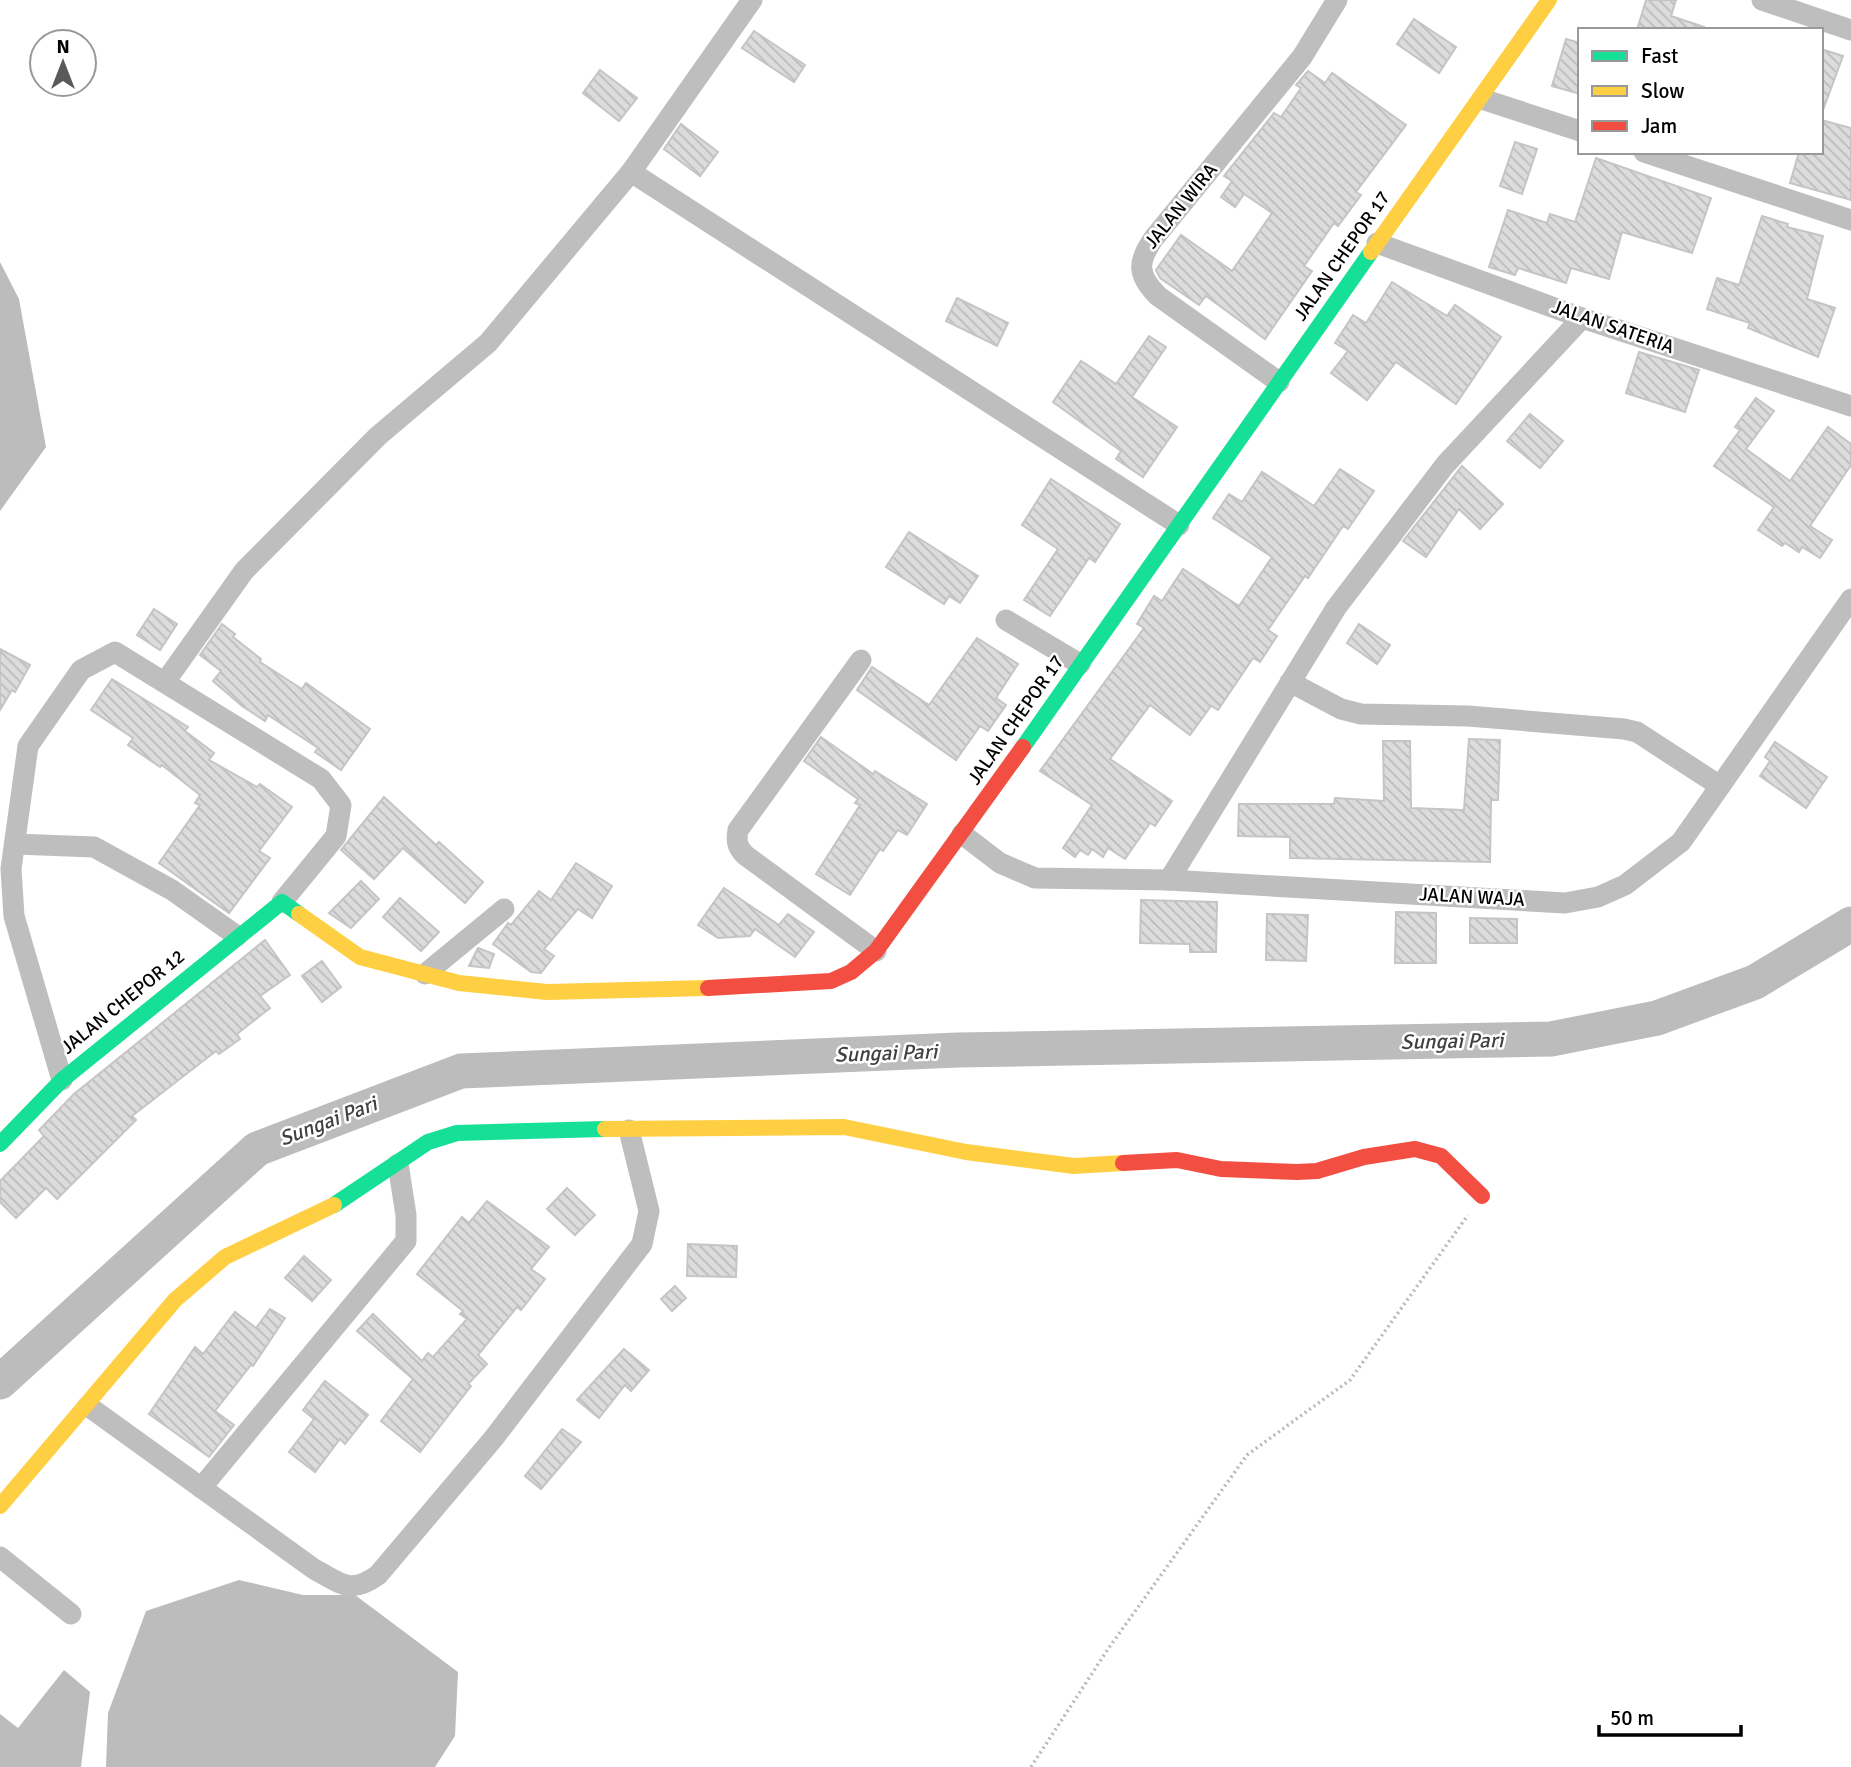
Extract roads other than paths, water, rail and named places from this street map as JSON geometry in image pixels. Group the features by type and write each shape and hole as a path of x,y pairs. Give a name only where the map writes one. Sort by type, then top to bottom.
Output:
{"street":[{"path":"165,682 244,571 378,436 488,343 631,172 752,0"},
{"name":"JALAN WIRA","path":"1279,382 1158,296 1144,282 1140,267 1144,252 1154,238 1302,57 1337,0"},
{"name":"JALAN CHEPOR 17","path":"282,902 351,952 425,974 485,987 547,992 766,987 831,981 851,972 876,951 962,834 1377,243 1482,99 1549,0"},
{"path":"1762,0 1851,30"},
{"path":"1482,99 1578,130"},
{"path":"1650,154 1851,220"},
{"path":"631,172 1178,525"},
{"name":"JALAN SATERIA","path":"1377,243 1582,318 1851,406"},
{"path":"1169,880 1336,608 1445,465 1582,318"},
{"name":"JALAN WAJA","path":"962,834 1000,863 1035,878 1169,880 1565,903 1587,899 1625,885 1681,842 1851,599"},
{"path":"1006,620 1080,664"},
{"path":"62,1080 14,916 11,869 28,746 81,670 114,652 321,779 341,805 336,836 282,902"},
{"path":"861,660 738,830 737,843 745,855 876,951"},
{"path":"1290,682 1341,709 1361,714 1468,716 1625,729 1644,736 1720,786"},
{"path":"15,844 94,847 172,890 237,936"},
{"name":"JALAN CHEPOR 12","path":"0,1144 62,1080 282,902"},
{"path":"425,974 504,909"},
{"path":"0,1506 88,1406 175,1300 202,1275 225,1257 327,1209 428,1142 457,1133 511,1129 844,1127 966,1152 1074,1166 1177,1160 1221,1169 1297,1172 1317,1171 1364,1157 1415,1149 1441,1156 1482,1196"},
{"path":"88,1406 314,1569 346,1586 360,1587 378,1575 494,1439 642,1244 649,1211 629,1130"},
{"path":"201,1488 406,1241 407,1215 398,1164"},
{"path":"0,1557 71,1614"}],"waterway":[{"name":"Sungai Pari","path":"0,1382 257,1149 461,1071 958,1050 1551,1039 1657,1018 1755,982 1851,924"}]}
